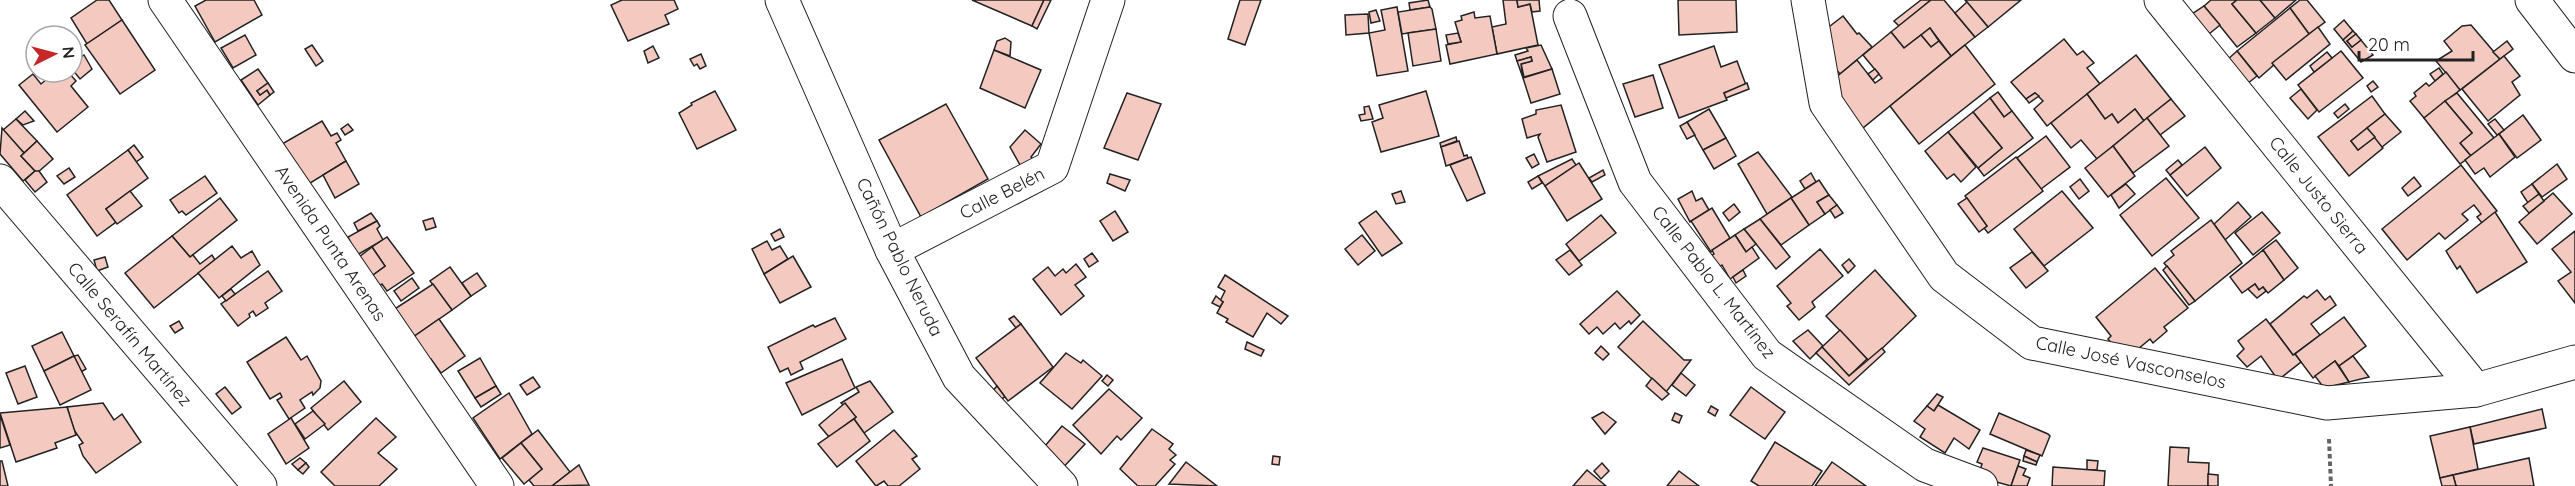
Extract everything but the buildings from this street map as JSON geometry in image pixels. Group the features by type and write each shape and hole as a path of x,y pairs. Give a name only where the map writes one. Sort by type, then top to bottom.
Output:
{"street":[{"name":"Avenida Punta Arenas","path":"165,0 497,486"},
{"name":"Cañón Pablo Neruda","path":"782,0 892,250 959,377 1061,486"},
{"name":"Calle Belén","path":"892,250 1052,167 1108,0"},
{"name":"Calle José Vasconselos","path":"1808,0 1826,103 1944,276 2032,343 2327,403 2476,390 2575,362"},
{"name":"Calle Justo Sierra","path":"2161,0 2476,390"},
{"path":"2532,0 2575,56"},
{"name":"Calle Pablo L. Martínez","path":"1570,16 1635,182 1767,355 1925,465 1981,486"},
{"name":"Calle Serafín Martínez","path":"3,190 260,486"}],"path":[{"path":"2327,403 2331,486"}]}
